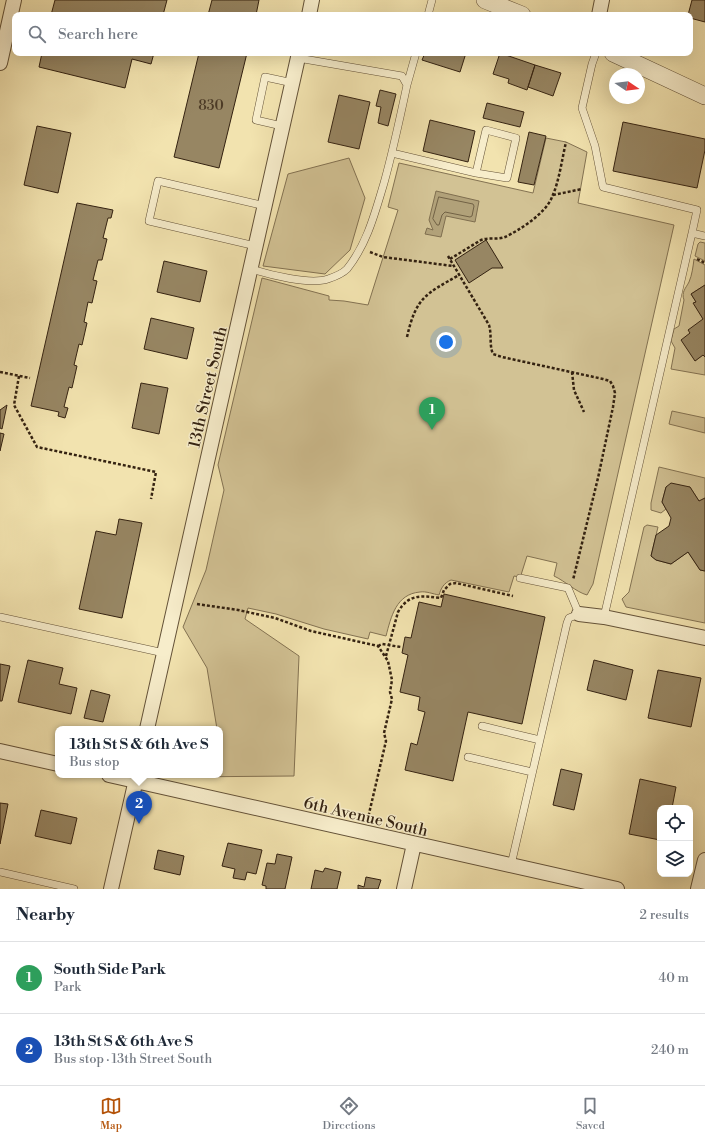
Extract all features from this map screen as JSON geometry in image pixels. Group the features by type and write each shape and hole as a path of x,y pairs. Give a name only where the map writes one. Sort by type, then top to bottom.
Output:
{"street":[{"path":"0,63 14,0"},
{"path":"309,12 312,0"},
{"path":"485,0 515,12"},
{"path":"600,12 602,0"},
{"name":"13th Street South","path":"148,726 299,56"},
{"path":"618,56 705,96"},
{"path":"579,614 604,617 705,638"},
{"path":"0,751 55,763"},
{"path":"111,889 136,778"},
{"name":"6th Avenue South","path":"136,778 365,833 617,889"},
{"path":"404,889 414,844"},
{"path":"698,889 705,860"}],"lane":[{"path":"429,12 432,0"},
{"path":"304,56 402,76 407,85"},
{"path":"250,270 304,281 327,280 346,270 360,249 373,222 392,154 407,85 415,56"},
{"path":"595,56 582,108 595,146 603,187 696,210 604,617"},
{"path":"282,126 256,120 265,77 293,83"},
{"path":"392,154 476,173 507,178 516,138 486,130 476,173"},
{"path":"256,246 149,221 158,181 265,206"},
{"path":"692,232 705,236"},
{"path":"511,865 567,623 569,618 579,614 568,588 520,578"},
{"path":"0,617 164,653"},
{"path":"482,726 540,740"},
{"path":"468,757 532,772"},
{"path":"0,872 74,889"}],"path":[{"path":"450,260 481,240 486,238 501,238 516,230 540,212 552,199 566,142"},
{"path":"553,195 582,189"},
{"path":"360,249 384,258 454,266"},
{"path":"448,256 489,325 493,354 607,380 613,386 615,393 598,478 571,585"},
{"path":"693,257 705,263"},
{"path":"407,337 415,311 424,298 432,291 459,275"},
{"path":"0,372 30,378"},
{"path":"572,372 574,390 584,412"},
{"path":"19,376 14,405 37,447 156,472 151,499"},
{"path":"386,656 398,612 401,607 412,598 424,595 441,598 444,590 450,584 456,583 513,596"},
{"path":"197,604 238,610 311,631 378,646 382,644 401,647"},
{"path":"365,833 386,742 384,733 392,700 390,692 392,680 390,668 386,656 378,646"}],"shaded area":[{"path":"546,138 566,142 587,152 578,203 674,225 593,584 587,595 554,576 557,563 527,556 521,575 519,577 514,576 509,592 451,580 443,586 439,595 422,592 405,597 400,602 393,614 386,636 370,632 368,639 324,629 276,614 248,608 245,619 299,656 294,776 223,777 223,726 217,726 207,668 183,627 206,570 224,490 218,465 262,278 329,296 329,300 368,305 398,210 388,207 399,163 533,193"},
{"path":"349,158 365,198 350,250 325,274 263,266 288,174"},
{"path":"700,242 705,243 705,261 695,256 698,244"},
{"path":"694,259 705,265 705,285 691,294 703,319 690,333 695,361 703,355 705,357 705,375 671,369 675,348 671,341 674,329 679,326 684,300 683,292 691,277"},
{"path":"672,411 705,418 705,433 669,424"},
{"path":"659,467 705,478 705,498 699,501 690,487 666,487 662,502 666,509 661,513 651,510 651,503"},
{"path":"647,525 658,527 651,556 656,560 671,564 688,552 700,570 705,571 705,623 626,607 622,599 629,592 644,527"}],"water":[{"path":"436,191 479,201 475,222 446,216 441,237 425,234 427,228 433,230 429,220"}],"building":[{"path":"55,0 167,0 164,12 52,12"},
{"path":"212,0 259,0 257,12 209,12"},
{"path":"692,0 705,0 705,22 693,19 693,12 689,12"},
{"path":"41,56 153,56 151,64 132,59 125,88 39,67"},
{"path":"198,56 246,56 219,168 174,157"},
{"path":"424,56 465,56 460,72 422,60"},
{"path":"499,56 509,56 535,65 527,90 508,83 509,79 493,74"},
{"path":"535,65 561,73 553,96 528,87"},
{"path":"380,90 396,94 388,126 378,123 381,107 376,106"},
{"path":"339,95 370,102 359,149 328,142"},
{"path":"487,103 524,112 520,127 483,118"},
{"path":"430,120 475,131 468,162 423,151"},
{"path":"623,122 705,139 705,150 697,188 613,171"},
{"path":"37,126 71,133 58,193 24,185"},
{"path":"529,132 546,136 534,185 518,182"},
{"path":"77,203 113,210 111,218 108,218 103,238 107,239 102,260 98,260 93,280 97,281 92,303 88,302 84,322 87,323 82,345 79,344 74,365 77,366 72,388 69,387 64,407 68,408 65,418 58,416 59,412 31,406"},
{"path":"486,240 503,268 492,268 469,283 455,260"},
{"path":"164,261 207,271 200,302 157,292"},
{"path":"705,285 705,357 703,355 695,361 681,340 690,333 688,330 703,319 693,303 696,302 691,294"},
{"path":"151,318 194,328 187,359 144,349"},
{"path":"141,383 168,388 159,434 132,428"},
{"path":"7,405 2,429 0,428 0,410"},
{"path":"0,433 4,434 0,451"},
{"path":"671,483 690,487 699,501 705,498 705,571 700,570 688,552 671,564 656,560 651,556 656,535 669,526 671,518 662,502 666,487"},
{"path":"119,519 142,523 122,618 79,609 96,531 116,535"},
{"path":"444,594 545,617 522,724 468,712 453,781 405,770 411,743 417,745 425,712 418,710 420,697 400,692 408,655 402,653 405,637 411,638 419,602 441,607"},
{"path":"28,660 63,668 59,684 77,688 71,714 18,702"},
{"path":"594,660 633,670 626,700 587,690"},
{"path":"0,664 10,666 2,701 0,701"},
{"path":"658,670 701,678 691,727 648,718"},
{"path":"91,690 110,695 103,722 84,718"},
{"path":"561,769 582,774 574,810 553,805"},
{"path":"640,779 676,787 673,805 657,805 657,839 629,834"},
{"path":"0,803 8,804 0,844"},
{"path":"41,810 77,818 71,844 35,836"},
{"path":"228,843 262,850 256,874 247,872 245,880 233,878 235,869 222,866"},
{"path":"158,850 184,856 180,875 154,869"},
{"path":"277,854 292,857 285,889 266,889 266,886 262,885 267,863 275,864"},
{"path":"325,868 341,872 337,889 311,889 315,870 323,872"},
{"path":"366,877 381,880 378,889 358,889 358,885 364,887"}],"place":[{"name":"South Side Park","path":"432,430"},
{"name":"13th St S & 6th Ave S","path":"139,824"}]}
